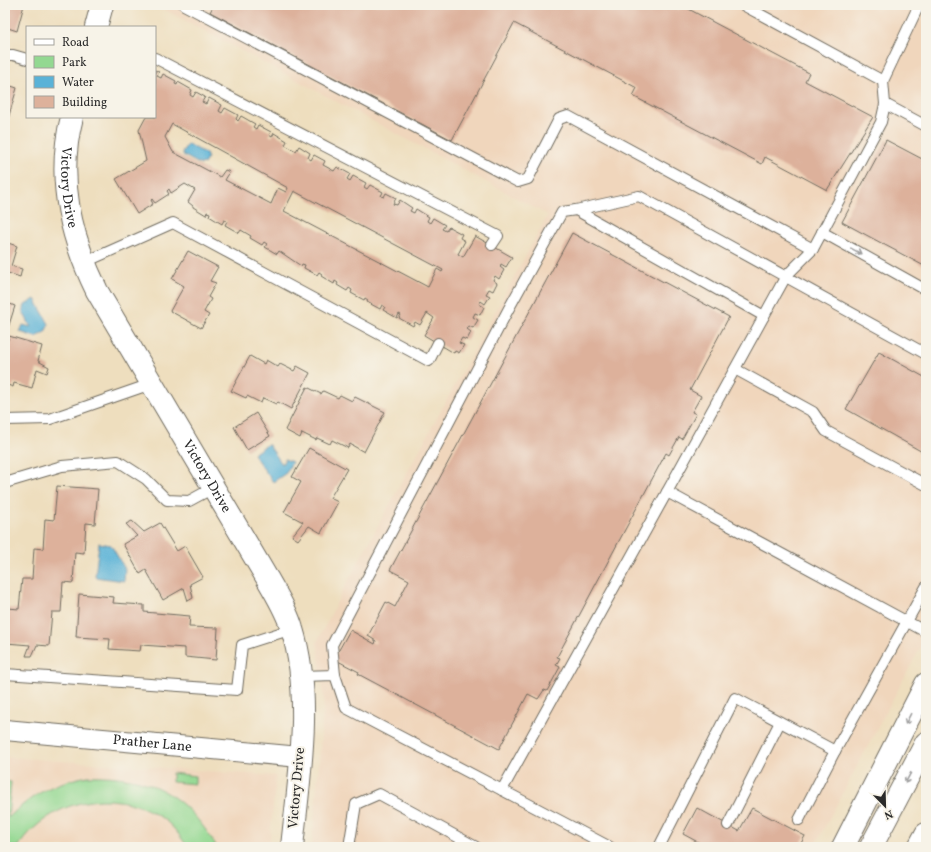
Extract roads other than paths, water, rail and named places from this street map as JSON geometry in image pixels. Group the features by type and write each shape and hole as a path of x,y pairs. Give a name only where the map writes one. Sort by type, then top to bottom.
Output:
{"street":[{"path":"96,26 102,5"},
{"name":"Victory Drive","path":"72,118 66,149 65,179 67,209 83,263 97,291 151,384 284,608 292,629 302,676 303,710 292,847"},
{"path":"843,847 926,684"},
{"name":"Prather Lane","path":"5,730 300,757"},
{"path":"871,847 926,744"},
{"path":"919,847 926,834"}],"lane":[{"path":"184,5 518,182 528,179 558,119 568,116 813,249"},
{"path":"743,5 883,81"},
{"path":"502,790 786,276 813,249 880,122 885,104 883,81 919,5"},
{"path":"5,55 13,55 26,59"},
{"path":"156,59 498,236 492,245"},
{"path":"885,104 926,126"},
{"path":"610,847 346,708 335,675 332,645 508,310 562,212 639,196 926,354"},
{"path":"576,210 764,316"},
{"path":"83,263 173,223 428,361 438,343"},
{"path":"822,232 926,290"},
{"path":"735,369 814,412 826,431 926,485"},
{"path":"5,420 50,419 151,384"},
{"path":"5,483 62,466 118,461 146,479 167,500 189,501 213,488"},
{"path":"667,492 926,632"},
{"path":"799,820 835,751 926,587"},
{"path":"5,674 237,690 242,645 292,629"},
{"path":"302,676 335,675"},
{"path":"659,847 735,698 835,751"},
{"path":"728,825 780,722"},
{"path":"349,847 356,804 379,794 476,847"}],"water":[{"path":"187,144 207,154 206,156 208,157 204,164 202,163 201,165 183,155 182,153"},
{"path":"35,299 49,324 45,332 36,337 20,332 23,325 31,327 23,312 25,305"},
{"path":"268,444 282,464 285,459 292,462 286,473 273,482 253,454"},
{"path":"99,543 111,545 125,569 124,581 95,577"}]}
